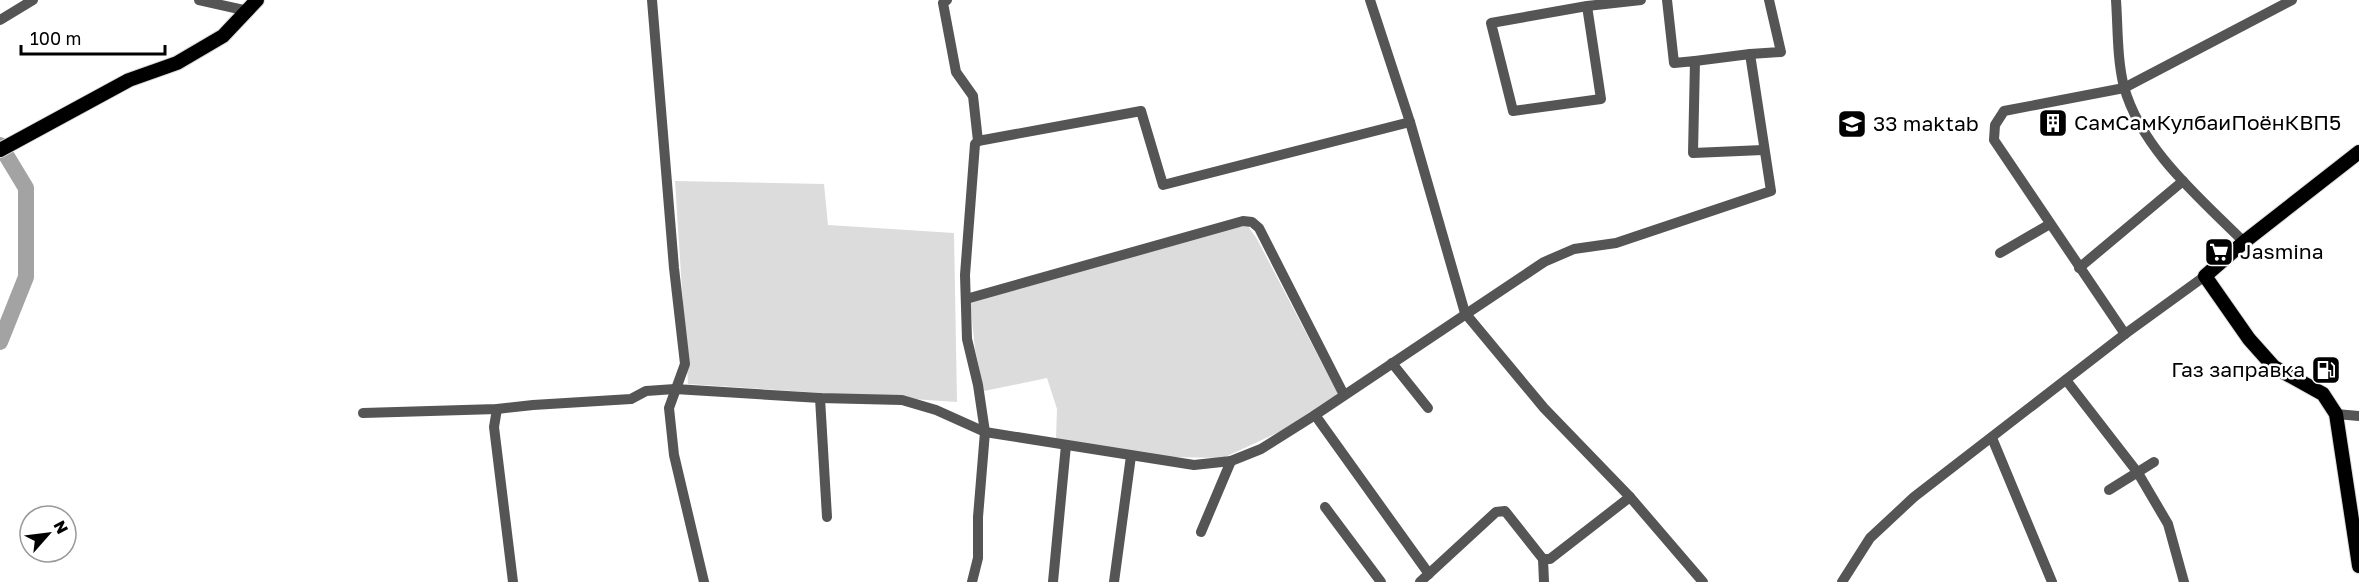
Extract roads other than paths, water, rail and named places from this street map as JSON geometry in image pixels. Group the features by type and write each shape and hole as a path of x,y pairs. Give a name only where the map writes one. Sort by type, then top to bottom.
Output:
{"main road":[{"path":"0,150 129,80 186,58 223,36 257,0"},
{"path":"2359,152 2244,242 2205,276 2249,339 2274,367 2323,394 2336,414 2359,566"}],"street":[{"path":"0,20 33,0"},
{"path":"200,0 248,11"},
{"path":"652,0 684,364 669,408 674,455 704,582"},
{"path":"947,0 943,3 956,72 973,96 978,141 975,144 965,274 967,339 978,385 985,432 978,558 972,582"},
{"path":"1370,0 1410,122 1465,313 1544,408 1630,497 1703,582"},
{"path":"1587,6 1601,99 1513,111 1491,23 1587,6 1641,0"},
{"path":"1667,0 1674,63 1781,52 1769,0"},
{"path":"2116,0 2119,53 2124,88 2144,134 2183,181 2244,242"},
{"path":"2125,334 1994,140 1995,125 2004,111 2124,88 2284,2"},
{"path":"363,413 497,409 631,399 646,391 675,389 820,399 902,400 936,410 985,432 1194,465 1231,461 1261,449 1315,415 1544,262 1574,249 1616,243 1771,191 1750,54"},
{"path":"1695,61 1694,153 1763,150"},
{"path":"978,141 1141,111 1163,184 1410,122"},
{"path":"2079,268 2183,181"},
{"path":"966,299 1243,221 1252,222 1259,228 1344,395"},
{"path":"2000,253 2050,224"},
{"path":"1842,582 1870,538 1914,497 2125,334 2205,276"},
{"path":"1392,363 1428,408"},
{"path":"2066,380 2138,473 2168,524 2184,582"},
{"path":"820,399 827,517"},
{"path":"497,409 494,427 513,582"},
{"path":"2336,414 2359,416"},
{"path":"1315,415 1429,574"},
{"path":"1992,438 2052,582"},
{"path":"1053,582 1066,445"},
{"path":"1114,582 1131,456"},
{"path":"1201,532 1231,461"},
{"path":"2109,490 2154,462"},
{"path":"1543,559 1556,556 1630,497"},
{"path":"1325,507 1381,582"},
{"path":"1420,582 1487,519 1501,510 1505,511 1543,559 1544,582"}],"waterway":[{"path":"0,145 26,188 26,277 0,342"}],"place":[{"name":"СамСамКулбаиПоёнКВП5","path":"2053,123"},
{"name":"33 maktab","path":"1852,124"},
{"name":"Jasmina","path":"2219,252"},
{"name":"Газ заправка","path":"2326,370"}]}
